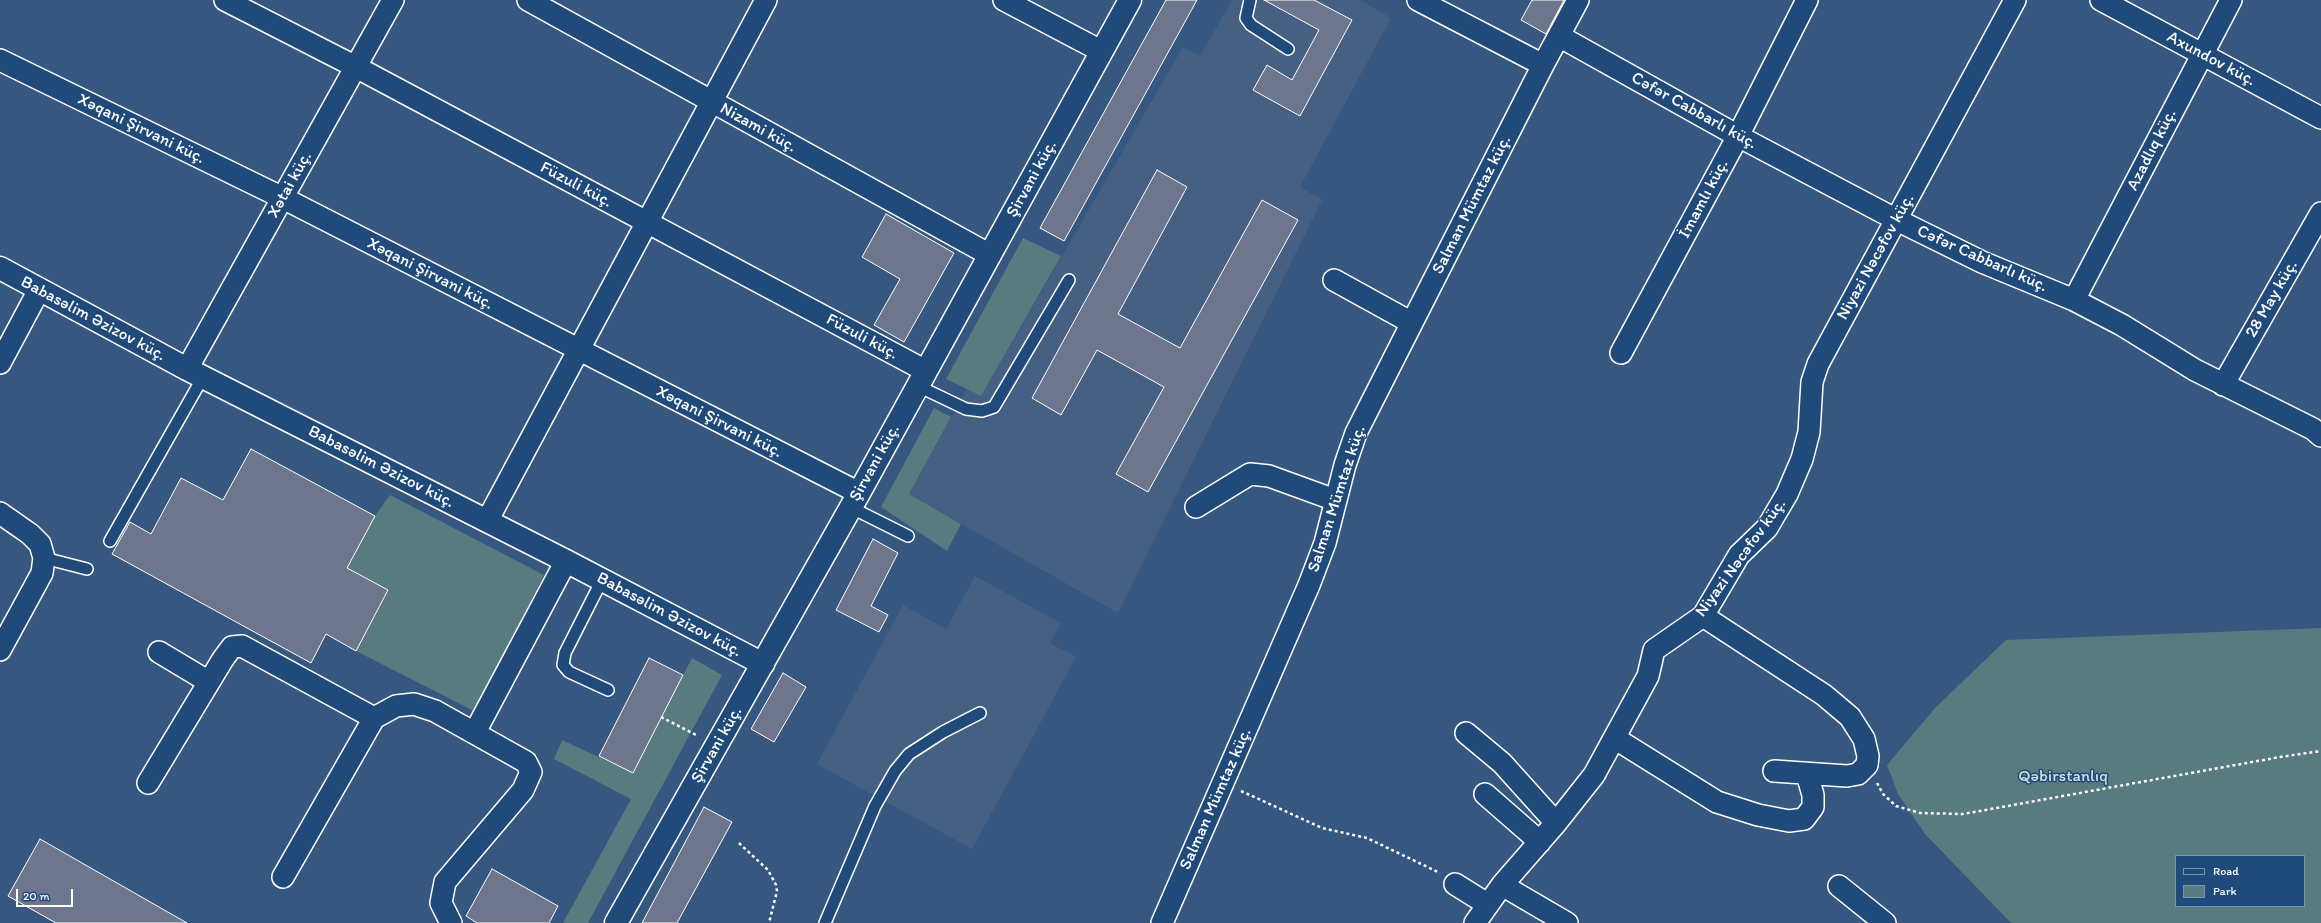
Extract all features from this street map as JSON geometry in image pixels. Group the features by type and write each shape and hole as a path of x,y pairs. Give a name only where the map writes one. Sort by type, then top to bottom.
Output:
{"main road":[{"name":"Şirvani küç.","path":"616,923 855,500 1130,0"},
{"name":"Babasəlim Əzizov küç.","path":"0,268 195,373 566,561 762,664"}],"street":[{"name":"Füzuli küç.","path":"226,0 356,67 646,223 922,378"},
{"name":"Xətai küç.","path":"195,373 283,198 393,0"},
{"name":"Nizami küç.","path":"528,0 990,255"},
{"path":"487,521 577,350 766,0"},
{"path":"1004,0 1101,51"},
{"path":"1418,0 1543,65"},
{"name":"Salman Mümtaz küç.","path":"1162,923 1309,585 1325,542 1335,500 1356,433 1543,65 1578,0"},
{"name":"İmamlı küç.","path":"1621,354 1738,136 1807,0"},
{"name":"Niyazi Nəcəfov küç.","path":"1475,923 1487,904 1502,885 1556,824 1594,775 1616,739 1648,676 1654,650 1704,616 1739,555 1767,528 1787,494 1802,460 1809,432 1812,382 1818,364 2015,0"},
{"name":"Axundov küç.","path":"2100,0 2321,118"},
{"name":"Azadlıq küç.","path":"2074,300 2231,0"},
{"name":"Cəfər Cabbarlı küç.","path":"1559,36 1738,136 1897,220 1982,262 2074,300 2122,325 2223,385 2312,429 2321,436"},
{"name":"Xəqani Şirvani küç.","path":"0,60 283,198 577,350 855,500"},
{"name":"28 May küç.","path":"2223,385 2321,213"},
{"path":"1334,280 1412,323"},
{"path":"0,363 39,290"},
{"path":"1196,507 1250,474 1269,476 1335,500"},
{"path":"0,514 30,534 40,544 44,558 42,573 0,650"},
{"path":"475,732 566,561"},
{"path":"1704,616 1824,695 1850,717 1864,739 1868,756 1867,765 1858,774 1847,776 1774,771"},
{"path":"148,783 208,682 232,647 242,646 374,718"},
{"path":"160,652 208,682"},
{"path":"283,877 374,718 396,706 414,704 435,711 475,732 526,762 531,772 523,790 444,882 441,903 451,923"},
{"path":"1466,733 1502,763 1556,824"},
{"path":"1616,739 1717,802 1758,815 1789,821 1804,819 1813,807 1813,795 1807,774"},
{"path":"1485,794 1540,842"},
{"path":"1455,884 1487,904"},
{"path":"1502,885 1567,923"},
{"path":"1839,886 1885,923"}],"lane":[{"path":"1250,0 1246,18 1251,25 1288,49"},
{"path":"922,378 966,409 982,411 994,407 1069,280"},
{"path":"110,541 195,373"},
{"path":"855,500 908,536"},
{"path":"44,558 87,569"},
{"path":"602,580 565,653 563,665 569,672 608,690"},
{"path":"825,923 875,806 895,771 909,754 943,732 980,713"}],"path":[{"path":"661,717 717,745"},
{"path":"1867,765 1883,794 1896,806 1920,813 1963,814 2321,751"},
{"path":"1224,783 1322,828 1367,838 1430,867 1455,884"},
{"path":"739,843 768,870 776,885 777,891 769,923"}],"shaded area":[{"path":"1232,0 1360,0 1391,18 1300,187 1322,200 1118,613 909,494 967,389 981,396 1183,47 1200,56"},
{"path":"975,576 1061,623 1050,643 1076,657 972,849 817,764 903,605 946,629"}],"green space":[{"path":"1023,238 1061,256 981,396 946,379"},
{"path":"934,408 951,417 909,494 961,524 947,551 881,507"},
{"path":"390,495 544,575 474,711 356,651 388,591 347,568 375,516"},
{"name":"Qəbirstanlıq","path":"2321,628 2321,923 2011,923 1925,834 1898,794 1887,765 1936,707 2006,640"},
{"path":"692,658 722,675 588,923 563,923 631,799 554,759 562,740 633,773"}],"building":[{"path":"1166,0 1197,0 1064,241 1040,228"},
{"path":"1264,0 1314,0 1352,20 1300,116 1253,90 1267,65 1292,80 1319,30"},
{"path":"1532,0 1564,0 1546,34 1521,20"},
{"path":"1157,170 1187,187 1118,314 1180,348 1262,200 1298,220 1148,492 1116,474 1164,387 1097,350 1061,415 1032,398"},
{"path":"886,214 954,253 904,342 874,325 900,279 862,257"},
{"path":"251,449 375,516 347,568 388,590 356,651 326,634 311,663 112,554 130,522 151,534 181,478 223,500"},
{"path":"873,539 898,553 871,606 888,615 879,632 836,610"},
{"path":"649,658 683,675 633,773 599,756"},
{"path":"783,673 806,687 774,742 751,729"},
{"path":"704,807 732,822 677,923 642,923"},
{"path":"40,839 187,923 56,923 8,896"},
{"path":"492,869 558,906 549,923 477,923 466,916"}]}
